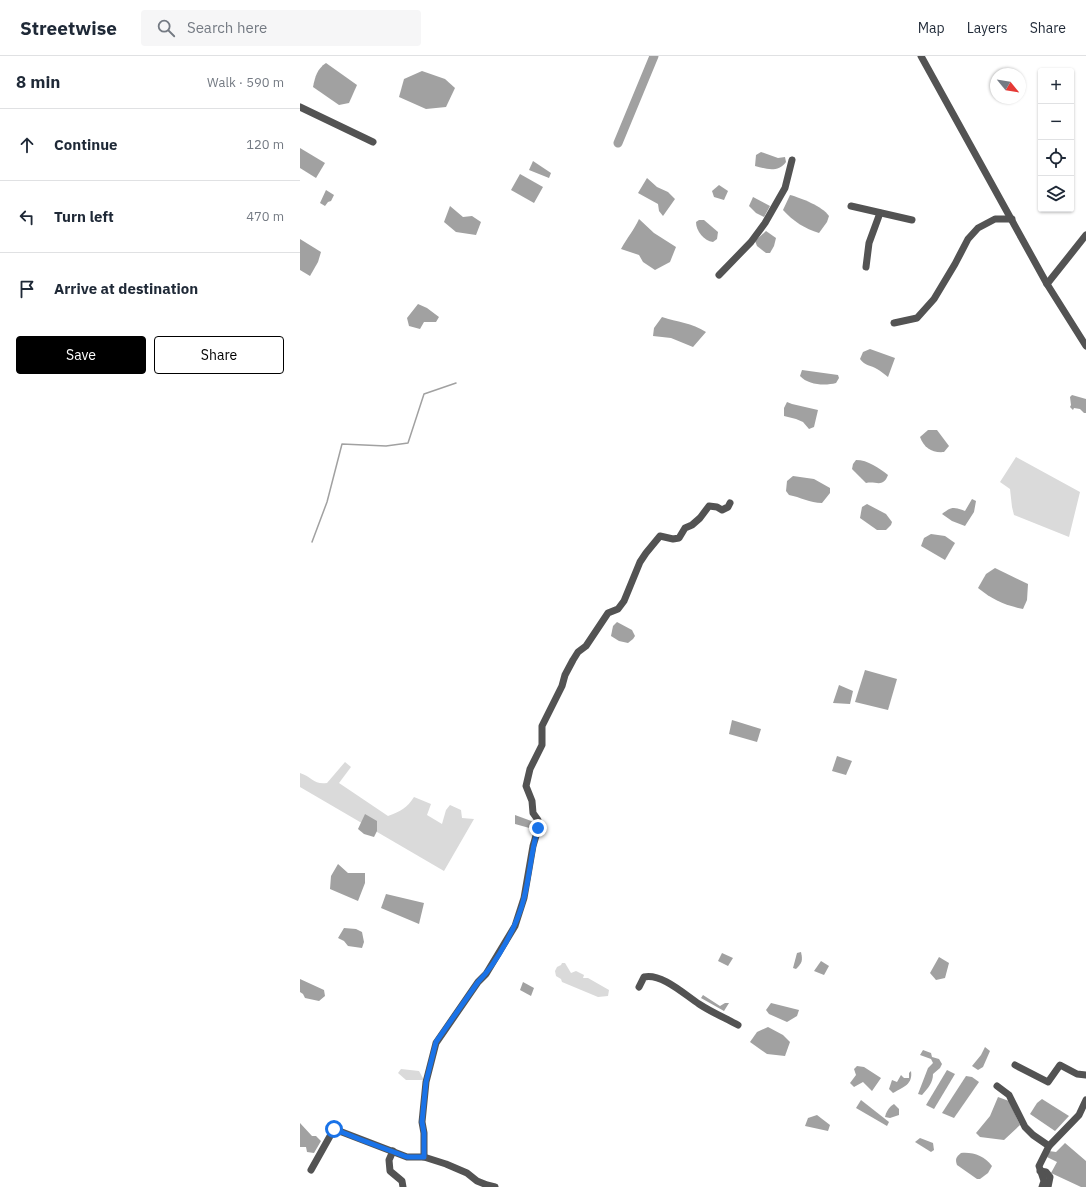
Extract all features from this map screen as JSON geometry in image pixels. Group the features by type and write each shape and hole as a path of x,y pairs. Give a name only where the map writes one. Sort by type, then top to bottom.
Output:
{"street":[{"path":"921,56 1047,284 1086,346"},
{"path":"300,107 373,142"},
{"path":"719,275 751,242 765,223 785,188 792,160"},
{"path":"851,206 912,220"},
{"path":"866,268 869,244 880,213"},
{"path":"894,323 917,318 934,299 947,279 968,239 978,228 995,219 1012,219"},
{"path":"1047,284 1086,235"},
{"path":"424,1157 424,1133 422,1122 426,1082 436,1042 496,959 515,926 524,898 533,846 538,828 538,820 534,813 532,801 526,786 530,769 542,745 542,726 562,686 565,675 578,652 586,646 608,613 618,609 624,601 640,562 646,552 660,536 673,539 679,538 685,528 692,525 700,518 709,506 718,507 722,510 728,507 730,503"},
{"path":"639,987 644,977 650,976 678,988 699,1004 738,1025"},
{"path":"1015,1064 1048,1082 1060,1065 1077,1074 1086,1076"},
{"path":"997,1086 1009,1095 1025,1127 1033,1135 1049,1146"},
{"path":"1042,1187 1044,1181 1038,1166 1049,1146 1079,1115 1086,1100"},
{"path":"311,1170 334,1129 407,1157 424,1157 446,1164 467,1173 476,1181 487,1186 495,1187"},
{"path":"393,1151 389,1160 390,1170 402,1181 403,1187"},
{"path":"1040,1171 1046,1172 1050,1177 1048,1187"}],"shaded area":[{"path":"326,63 357,85 349,103 339,105 313,87 320,68"},
{"path":"422,71 445,79 455,88 446,107 426,109 399,97 404,79"},
{"path":"300,148 325,163 316,178 300,168"},
{"path":"761,152 778,158 785,157 786,162 776,169 755,166 756,155"},
{"path":"533,161 551,173 549,178 529,170"},
{"path":"520,174 543,187 534,203 511,190"},
{"path":"647,178 657,187 668,192 675,199 663,216 659,211 658,204 638,193"},
{"path":"719,185 728,191 724,200 714,197 712,191"},
{"path":"326,190 334,195 331,201 325,206 320,203"},
{"path":"790,195 805,200 826,212 829,216 827,222 819,233 800,224 783,210"},
{"path":"753,197 770,206 764,217 756,213 749,206"},
{"path":"450,206 463,217 472,216 481,222 476,235 456,232 444,222"},
{"path":"639,219 654,233 676,247 670,262 655,270 643,262 639,255 621,249"},
{"path":"699,220 704,220 718,232 717,239 713,242 707,240 701,235 696,225 696,222"},
{"path":"766,231 776,238 770,253 766,253 757,246 755,241"},
{"path":"300,239 321,252 318,262 310,276 300,270"},
{"path":"418,304 427,308 439,317 436,322 424,322 420,329 409,326 407,318"},
{"path":"662,317 690,325 706,332 693,347 671,338 653,336 654,328"},
{"path":"870,349 895,358 888,377 875,368 864,363 860,359 863,352"},
{"path":"802,370 838,375 839,378 836,383 832,384 812,383 800,376"},
{"path":"1072,395 1086,399 1086,413 1080,409 1074,408 1073,410 1070,407 1070,397"},
{"path":"787,402 818,410 814,427 809,429 803,422 784,416 784,408"},
{"path":"928,430 937,430 949,446 944,452 932,451 926,447 920,437"},
{"path":"1016,457 1080,492 1069,537 1014,515 1010,489 1000,482"},
{"path":"856,460 865,461 877,467 888,475 886,479 882,483 866,483 852,469"},
{"path":"793,476 814,479 830,488 830,493 822,503 789,495 786,491 787,481"},
{"path":"972,499 976,501 974,512 965,526 952,521 942,514 953,508 965,511"},
{"path":"867,504 886,514 892,522 886,530 877,530 860,518 862,507"},
{"path":"931,534 945,536 955,543 945,560 921,546 924,538"},
{"path":"995,568 1028,584 1027,600 1023,609 999,602 978,588 986,574"},
{"path":"617,622 632,630 635,636 628,643 619,641 611,636 613,626"},
{"path":"865,670 897,679 888,710 855,702"},
{"path":"839,685 853,691 850,704 833,703"},
{"path":"732,720 761,729 757,742 729,734"},
{"path":"837,756 852,761 846,775 832,771"},
{"path":"345,762 351,767 339,783 388,816 403,809 414,797 431,804 427,815 442,824 446,810 450,805 461,810 462,818 474,819 444,871 300,787 300,773 316,782 327,783"},
{"path":"365,814 377,821 377,831 374,837 364,834 358,829"},
{"path":"515,815 534,822 533,829 515,824"},
{"path":"338,864 348,873 365,873 365,883 358,901 330,889 331,876"},
{"path":"386,894 424,903 419,924 381,908"},
{"path":"344,928 356,929 362,932 364,942 362,948 348,946 344,941 338,938"},
{"path":"801,952 801,963 796,969 793,968 797,953"},
{"path":"722,953 733,958 728,966 718,961"},
{"path":"939,957 949,963 945,978 936,980 930,973"},
{"path":"821,961 829,966 824,975 814,971"},
{"path":"562,963 565,963 571,973 576,971 584,975 583,978 588,978 609,990 608,996 598,997 562,982 561,979 556,976 555,971"},
{"path":"300,979 324,990 325,996 319,1001 305,998 300,992"},
{"path":"523,982 534,988 531,996 520,990"},
{"path":"703,995 720,1006 725,1003 729,1003 724,1011 701,998"},
{"path":"771,1003 799,1010 797,1016 787,1022 769,1014 766,1010"},
{"path":"768,1027 783,1035 790,1042 785,1056 767,1054 750,1042 757,1032"},
{"path":"985,1047 990,1051 983,1067 978,1070 972,1066 981,1055"},
{"path":"923,1050 931,1053 932,1057 939,1059 942,1064 933,1074 931,1083 922,1095 918,1094 928,1068 933,1063 931,1059 920,1055"},
{"path":"857,1066 864,1067 881,1078 872,1091 863,1082 854,1087 850,1083 856,1075 854,1069"},
{"path":"401,1069 419,1071 424,1080 406,1080 398,1073"},
{"path":"947,1070 955,1074 934,1109 926,1105"},
{"path":"911,1071 911,1079 907,1085 893,1093 889,1089 892,1080 897,1082 901,1075 904,1078 909,1078 909,1073"},
{"path":"966,1076 972,1077 979,1082 954,1118 942,1113"},
{"path":"998,1097 1009,1101 1020,1125 1004,1140 980,1137 976,1133 990,1116"},
{"path":"1042,1099 1069,1116 1055,1131 1030,1114 1037,1103"},
{"path":"861,1100 889,1122 887,1126 856,1108"},
{"path":"894,1104 899,1109 899,1115 890,1118 885,1117 888,1110"},
{"path":"817,1115 830,1125 828,1131 805,1126 808,1118"},
{"path":"300,1123 312,1136 316,1136 321,1141 314,1153 307,1152 306,1147 300,1147"},
{"path":"920,1138 933,1143 934,1150 931,1152 915,1142"},
{"path":"1065,1143 1086,1161 1086,1187 1081,1187 1051,1173 1057,1162 1047,1157 1049,1151 1056,1152"},
{"path":"961,1153 978,1155 992,1166 988,1173 980,1179 977,1179 957,1165 956,1158"}],"waterway":[{"path":"618,143 654,56"},
{"path":"312,542 327,502 342,444 386,446 408,443 424,394 456,383"}],"route":[{"path":"334,1129 407,1157 424,1157 424,1133 422,1122 426,1082 436,1042 478,982 486,974 515,926 524,898 533,846 538,828"}]}
